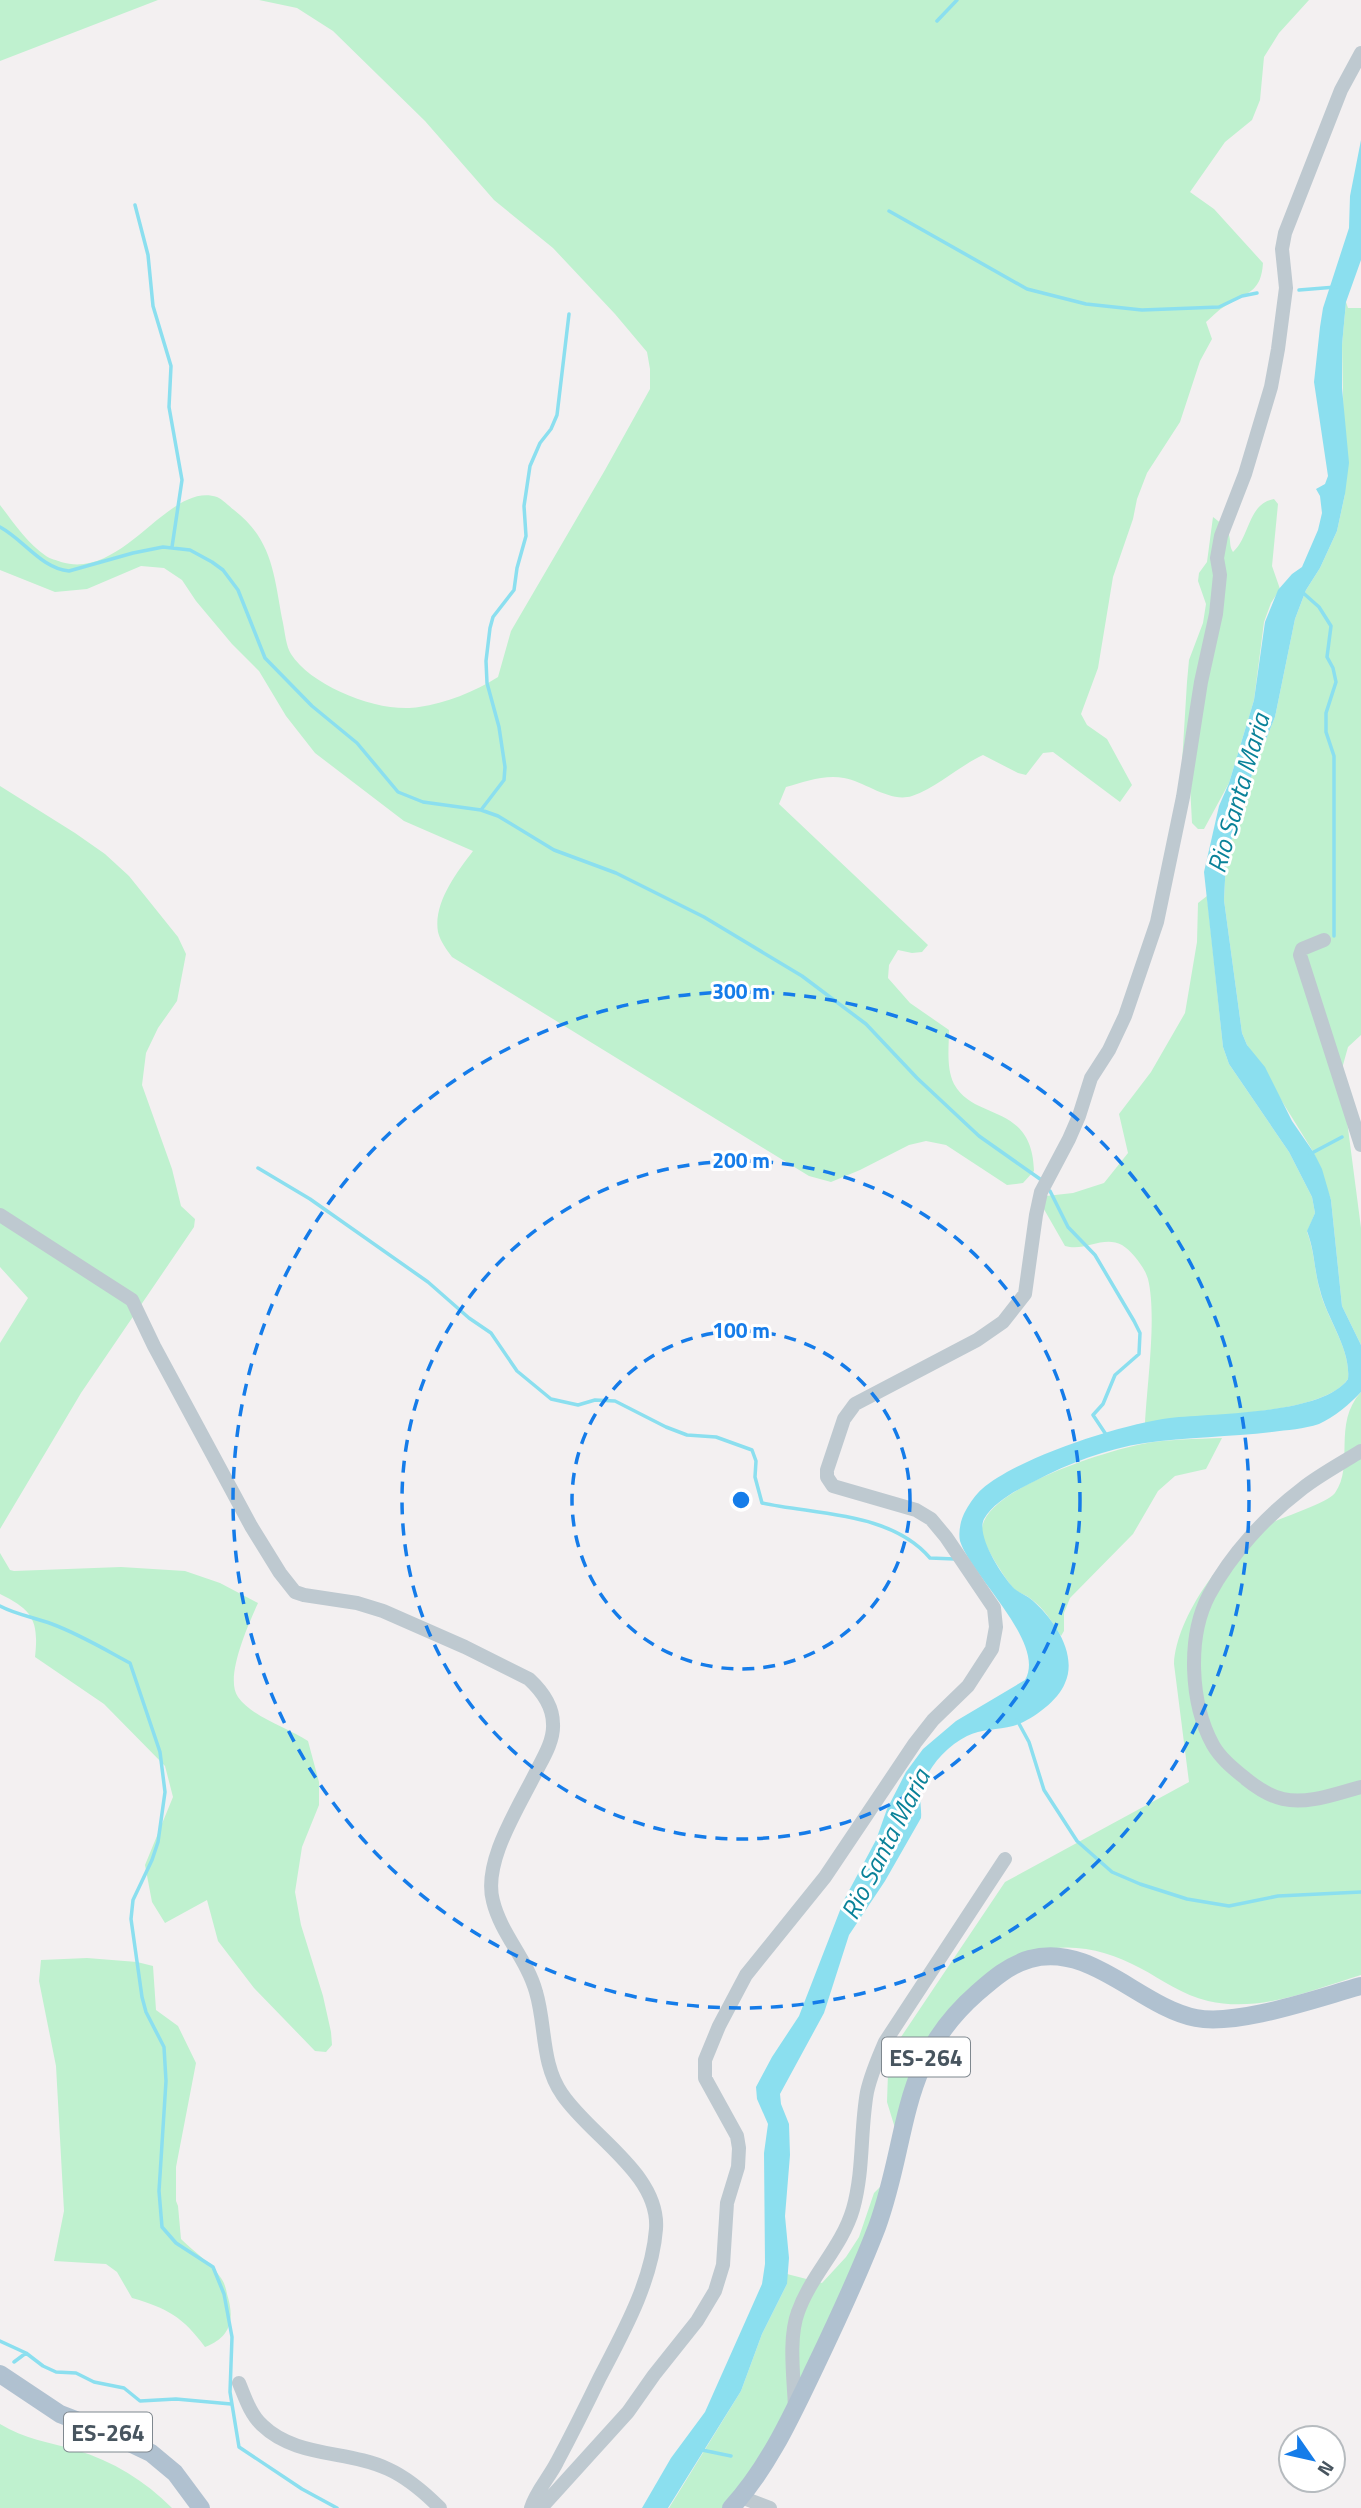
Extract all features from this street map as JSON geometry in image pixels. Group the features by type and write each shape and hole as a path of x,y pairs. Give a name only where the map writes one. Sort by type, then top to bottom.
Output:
{"main road":[{"name":"ES-264","path":"736,2502 794,2410 832,2332 877,2227 888,2194 909,2099 929,2050 948,2022 996,1977 1014,1965 1030,1959 1047,1956 1063,1958 1096,1969 1171,2010 1195,2018 1221,2021 1247,2017 1361,1986"},
{"name":"ES-264","path":"0,2374 60,2414 151,2453 174,2473 201,2508"}],"street":[{"path":"541,2508 628,2412 697,2321 718,2284 723,2265 727,2203 738,2167 739,2147 737,2136 705,2078 704,2068 724,2015 746,1975 825,1877 900,1764 933,1720 968,1686 992,1649 996,1627 994,1608 931,1519 916,1510 833,1486 827,1477 827,1470 844,1419 855,1404 977,1340 1003,1322 1025,1294 1035,1215 1041,1192 1069,1139 1091,1078 1125,1016 1157,922 1216,614 1220,575 1217,558 1221,536 1255,442 1271,387 1286,288 1282,249 1285,233 1342,90 1361,53"},
{"path":"1324,940 1302,949 1300,955 1361,1145"},
{"path":"0,1215 132,1300 251,1526 279,1573 295,1592 357,1603 419,1626 529,1679 548,1701 553,1715 552,1735 502,1841 491,1880 492,1898 505,1931 530,1974 536,1990 555,2083 584,2122 636,2173 654,2208 656,2226 645,2275 622,2335 556,2465 531,2508"},
{"path":"1361,1451 1303,1487 1257,1529 1239,1551 1219,1577 1207,1599 1197,1629 1193,1663 1201,1710 1213,1745 1228,1765 1255,1786 1281,1799 1300,1802 1361,1787"},
{"path":"794,2410 794,2334 797,2314 808,2289 840,2241 853,2209 862,2161 867,2093 874,2068 885,2042 1005,1859"},
{"path":"239,2383 252,2414 274,2435 295,2446 369,2462 388,2469 405,2479 440,2508"},
{"path":"736,2502 770,2508"}],"green space":[{"path":"0,0 158,0 0,61"},
{"path":"259,0 1309,0 1279,33 1264,57 1260,100 1252,120 1225,142 1190,192 1214,209 1263,263 1257,285 1206,322 1212,339 1200,361 1180,422 1147,473 1113,577 1098,668 1081,714 1087,725 1107,739 1132,785 1120,802 1053,752 1043,753 1026,775 983,755 912,796 895,797 852,780 829,777 786,787 779,804 928,945 922,952 898,950 889,965 888,978 910,1003 949,1030 950,1071 954,1084 963,1096 1013,1123 1024,1134 1031,1149 1034,1171 1023,1183 1007,1185 946,1145 926,1141 909,1145 831,1182 809,1176 452,957 438,932 439,910 448,888 473,851 404,821 315,753 286,716 259,671 232,644 182,580 164,568 141,566 87,589 55,592 0,570 0,505 27,539 46,556 61,562 84,564 105,558 125,546 181,503 199,496 217,497 247,522 265,548 274,576 288,647 301,666 331,687 367,702 403,708 450,700 498,677 511,631 650,389 647,352 553,248 494,200 425,121 333,31 297,8"},
{"path":"1346,302 1348,308 1361,308 1361,1035 1348,1047 1343,1065 1343,1090 1361,1228 1361,1345 1342,1306 1331,1200 1314,1153 1242,1033 1224,900 1226,860 1244,795 1275,717 1295,619 1306,590 1320,568 1337,531 1345,494 1342,345"},
{"path":"1274,499 1278,504 1272,566 1280,589 1264,622 1254,700 1229,783 1204,829 1198,829 1192,823 1190,785 1182,763 1189,660 1203,623 1206,604 1198,581 1199,573 1207,562 1213,517 1226,529 1233,552 1239,546 1259,507"},
{"path":"0,786 105,854 129,876 178,937 186,954 177,1001 158,1028 146,1053 142,1085 172,1169 181,1206 195,1219 194,1227 81,1393 0,1529 0,1343 28,1298 0,1267"},
{"path":"1207,896 1223,1047 1229,1064 1289,1152 1312,1197 1315,1213 1307,1232 1323,1302 1346,1357 1348,1379 1333,1392 1311,1401 1284,1407 1145,1424 1152,1331 1148,1279 1130,1251 1115,1242 1080,1247 1065,1246 1037,1197 1073,1193 1104,1183 1128,1153 1119,1114 1151,1072 1185,1013 1197,942 1198,903"},
{"path":"1361,1392 1361,1975 1286,1998 1227,2004 1190,1995 1128,1962 1103,1953 1063,1947 1036,1952 941,2026 900,2157 815,2363 731,2508 669,2508 741,2391 762,2334 787,2284 787,2274 822,2283 846,2257 859,2237 874,2193 890,2177 895,2128 887,2102 888,2073 895,2046 1005,1882 1189,1782 1174,1664 1177,1645 1193,1605 1220,1566 1251,1535 1335,1493 1341,1482 1348,1417 1352,1404"},
{"path":"1222,1438 1206,1469 1175,1476 1158,1491 1133,1534 1070,1598 1064,1613 1064,1631 1061,1636 1040,1607 1013,1588 986,1545 982,1533 986,1517 1000,1502 1048,1475 1103,1454 1142,1444"},
{"path":"0,1553 10,1570 14,1571 121,1567 185,1571 220,1583 258,1603 239,1650 234,1688 238,1697 252,1710 308,1741 319,1782 319,1805 302,1847 295,1892 301,1925 331,2032 332,2045 326,2052 315,2051 254,1988 218,1941 207,1900 165,1923 152,1902 145,1865 173,1797 165,1766 104,1704 35,1657 36,1634 31,1618 27,1611 0,1594"},
{"path":"87,1958 153,1966 156,2010 178,2026 196,2063 176,2167 176,2201 181,2239 221,2278 231,2311 229,2326 221,2338 205,2347 189,2328 173,2315 132,2298 117,2272 106,2264 54,2261 64,2211 56,2066 39,1981 41,1960"},
{"path":"0,2424 27,2437 76,2450 116,2466 151,2489 172,2508 0,2508"}],"water":[{"name":"Rio Santa Maria","path":"1361,140 1361,260 1346,302 1342,345 1342,388 1349,463 1345,494 1337,531 1320,568 1306,590 1295,619 1275,717 1244,795 1226,860 1224,900 1242,1033 1247,1045 1265,1067 1292,1121 1314,1153 1331,1200 1342,1306 1361,1345 1361,1392 1336,1414 1313,1426 1256,1434 1145,1443 1088,1458 1048,1474 1014,1492 1000,1501 984,1519 983,1534 1001,1571 1013,1588 1040,1608 1062,1638 1068,1660 1065,1683 1050,1703 1028,1720 1013,1726 972,1734 960,1740 940,1757 925,1779 920,1794 921,1818 885,1881 849,1935 824,2013 780,2094 789,2124 790,2155 785,2216 789,2258 787,2284 762,2334 741,2391 668,2508 642,2508 671,2458 705,2412 762,2284 765,2264 764,2153 768,2124 757,2099 756,2087 799,2016 844,1900 876,1840 887,1809 906,1772 923,1749 956,1721 1025,1680 1029,1665 1026,1648 1017,1629 967,1556 960,1541 961,1521 969,1504 982,1489 1020,1465 1099,1435 1150,1421 1292,1406 1316,1400 1335,1391 1348,1379 1346,1357 1323,1301 1307,1231 1315,1213 1312,1197 1289,1152 1229,1064 1223,1047 1204,872 1219,806 1229,783 1254,700 1265,622 1278,590 1302,567 1318,530 1322,513 1320,496 1316,489 1325,484 1328,476 1314,382 1323,308 1349,228 1350,196"}],"waterway":[{"path":"937,21 957,0"},
{"path":"135,205 148,255 153,306 171,366 169,407 182,480 172,547"},
{"path":"889,211 1027,289 1086,304 1142,310 1219,307 1242,296 1257,293"},
{"path":"1299,290 1336,287"},
{"path":"481,810 504,780 505,767 499,727 487,683 486,661 490,628 493,617 514,590 526,536 524,506 530,466 557,415 569,314"},
{"path":"0,527 50,565 69,571 163,547 190,550 212,562 223,570 238,590 265,658 312,706 357,743 398,792 423,802 481,810 498,816 554,850 616,873 704,917 802,976 866,1024 917,1078 979,1136 1040,1179"},
{"path":"1301,591 1319,607 1331,626 1327,657 1336,682 1326,713 1326,732 1334,756 1334,936"},
{"path":"1310,1154 1342,1137"},
{"path":"258,1168 310,1199 428,1282 469,1318 491,1333 517,1371 551,1399 578,1405 595,1400 615,1401 687,1435 716,1437 752,1450 762,1503 874,1524 914,1543 930,1558 955,1559"},
{"path":"1050,1191 1068,1227 1095,1255 1140,1333 1139,1354 1115,1375 1103,1404 1093,1415 1107,1436"},
{"path":"0,1606 62,1628 130,1663 160,1752 165,1792 158,1842 133,1900 131,1919 142,1997 146,2012 164,2047 166,2081 159,2191 162,2227 176,2243 213,2267 224,2294 232,2337 230,2392 239,2447 302,2489 337,2508"},
{"path":"1017,1720 1029,1742 1044,1790 1077,1841 1112,1872 1187,1899 1229,1906 1278,1896 1361,1892"},
{"path":"0,2341 56,2372 76,2373 94,2382 124,2388 140,2401 176,2399 231,2404"},
{"path":"14,2362 26,2353"},
{"path":"702,2450 731,2456"}]}
